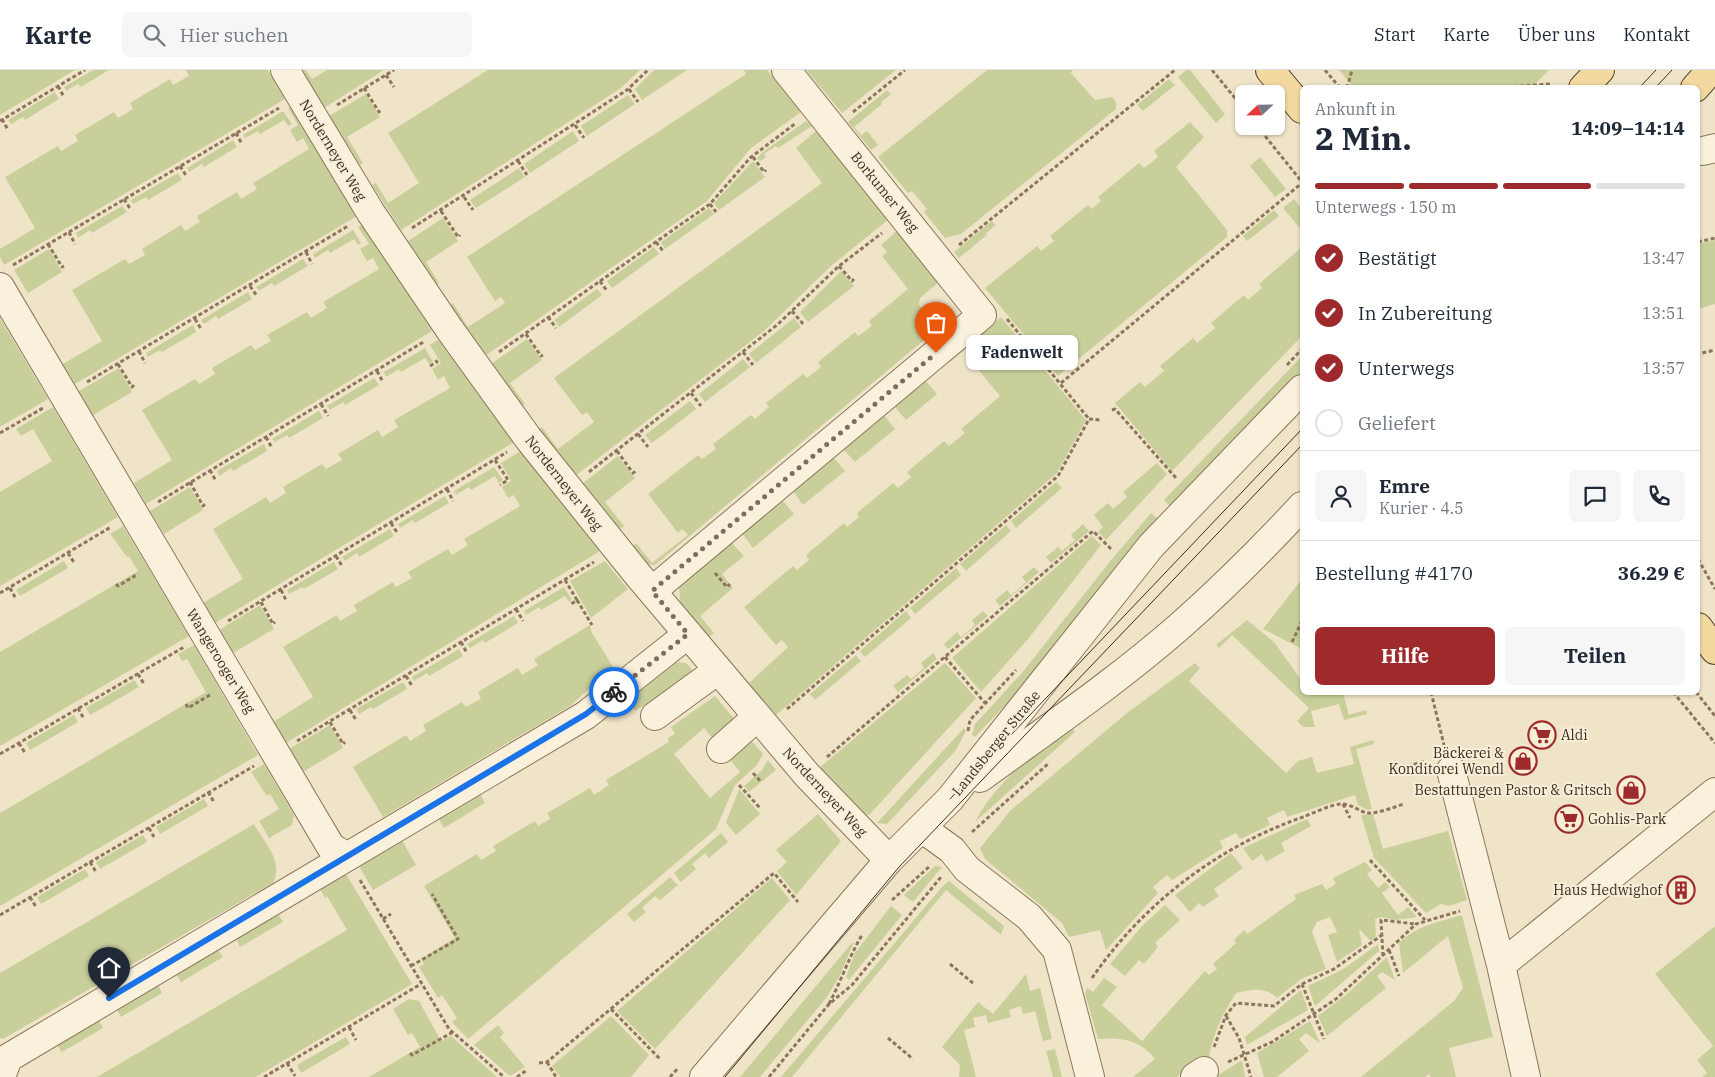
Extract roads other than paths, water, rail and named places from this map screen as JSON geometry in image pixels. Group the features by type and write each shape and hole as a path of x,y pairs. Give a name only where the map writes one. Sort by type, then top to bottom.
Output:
{"main road":[{"path":"1270,70 1300,107"},
{"path":"1586,85 1600,70"},
{"path":"1698,85 1711,70"},
{"path":"1700,631 1715,650"}],"street":[{"name":"Norderneyer Weg","path":"285,70 371,213 450,330 528,438 718,670 769,716 807,775 889,860"},
{"name":"Borkumer Weg","path":"652,591 993,315 939,261 786,70"},
{"name":"Wangerooger Weg","path":"6,276 64,395 331,846 346,856"},
{"name":"Landsberger Straße","path":"950,800 1152,546 1300,391"},
{"name":"Landsberger Straße","path":"950,800 1057,722 1179,627 1238,573 1300,508"},
{"path":"4,1068 346,856 586,714 688,634"},
{"path":"655,716 718,670"},
{"path":"721,748 769,716"},
{"path":"1449,763 1502,965 1526,1077"},
{"path":"1502,965 1715,792"},
{"path":"704,1077 889,860 923,829 950,800"},
{"path":"923,829 952,850 967,869 1029,917 1057,950 1090,1077"}],"tram line":[{"path":"1642,85 1656,70"},
{"path":"1658,85 1672,70"},
{"path":"950,799 1300,431"},
{"path":"725,1077 899,867 1300,447"}],"place":[{"name":"Fadenwelt","path":"936,353"},
{"name":"Aldi","path":"1542,735"},
{"name":"Bäckerei & Konditorei Wendl","path":"1523,761"},
{"name":"Bestattungen Pastor & Gritsch","path":"1631,790"},
{"name":"Gohlis-Park","path":"1569,819"},
{"name":"Haus Hedwighof","path":"1681,890"}]}
